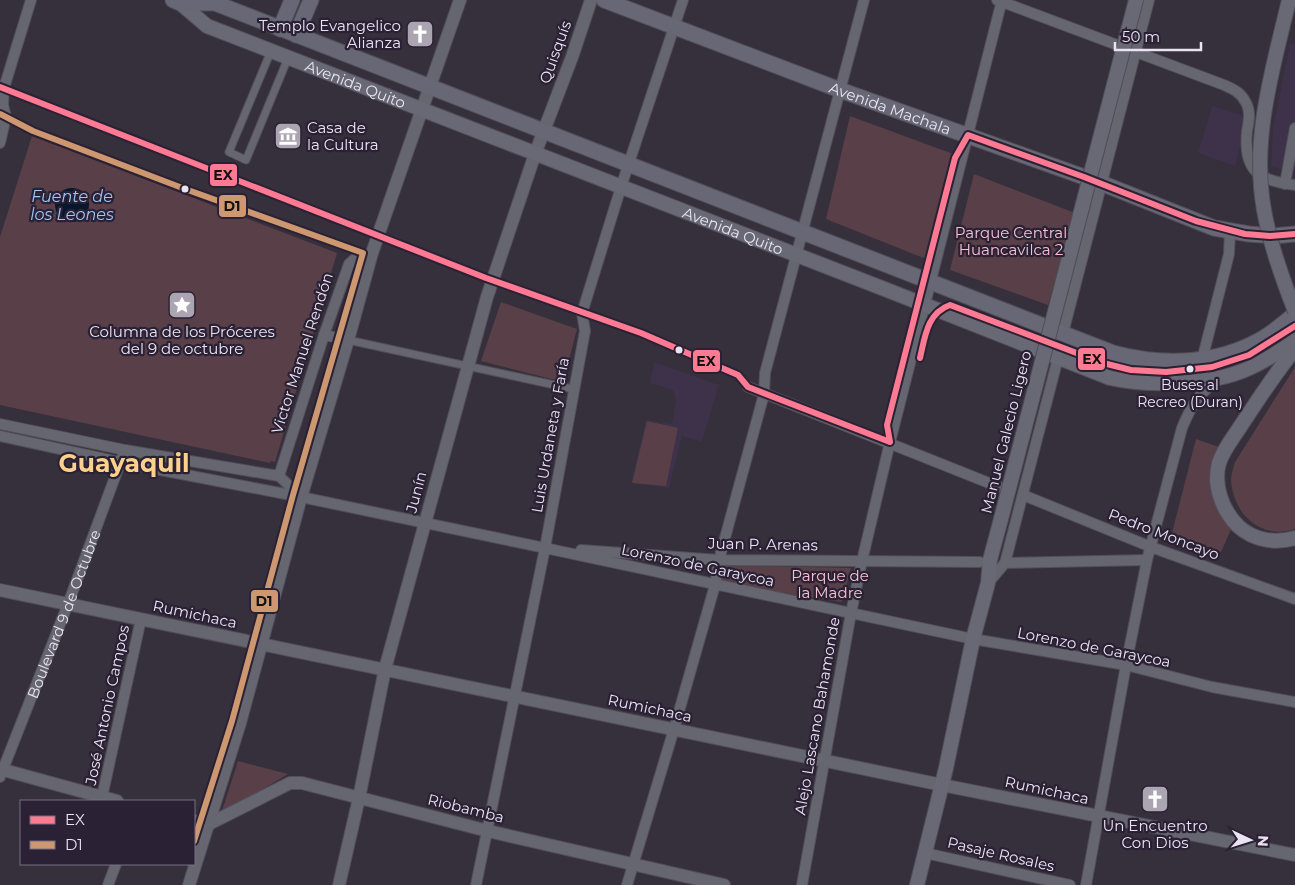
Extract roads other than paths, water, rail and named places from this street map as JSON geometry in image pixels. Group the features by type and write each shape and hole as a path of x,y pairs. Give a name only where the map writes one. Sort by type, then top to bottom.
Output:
{"main road":[{"path":"280,29 292,0"},
{"path":"296,35 311,0"},
{"name":"Avenida Machala","path":"604,0 840,90 1101,183 1214,228 1274,236 1295,234"},
{"name":"Manuel Galecio Ligero","path":"917,885 942,785 973,639 988,583 990,560 1136,0"},
{"path":"1289,0 1268,90 1260,145 1260,166 1263,209 1280,272 1295,312"},
{"name":"Avenida Quito","path":"176,1 215,3 1113,353 1163,361 1202,360 1227,353 1261,339 1295,312"},
{"name":"Avenida Quito","path":"176,1 208,26 1099,374 1125,381 1157,384 1218,379 1259,364 1274,356 1295,340"},
{"path":"1295,348 1278,369 1223,453 1218,471 1219,493 1228,514 1241,529 1261,539 1280,541 1295,538"}],"street":[{"path":"0,143 6,117 2,107 4,88 31,0"},
{"path":"190,885 240,723 300,497 371,257 460,0"},
{"name":"Quisquís","path":"549,115 572,57 591,0"},
{"name":"Luis Urdaneta y Faría","path":"476,885 545,548 585,331 582,313 628,164 683,0"},
{"path":"627,885 715,585 719,560 764,394 766,373 864,0"},
{"path":"1063,334 1148,0"},
{"path":"1000,1 1224,85 1238,92 1246,102 1250,115 1246,141 1246,154 1249,164 1258,173 1290,185 1295,128"},
{"name":"Alejo Lascano Bahamonde","path":"802,885 862,561 1000,1"},
{"path":"271,51 229,152 246,160 288,58"},
{"name":"Junín","path":"339,885 385,669 424,523 487,297 549,115"},
{"path":"1202,360 1229,254 1230,231"},
{"name":"Victor Manuel Rendón","path":"279,476 349,264 359,255 371,257"},
{"path":"324,335 573,389"},
{"name":"Manuel Galecio Ligero","path":"988,583 1005,563 1058,358"},
{"path":"1086,885 1147,560 1182,428 1191,407 1201,392 1218,379"},
{"path":"748,387 890,442 998,487"},
{"path":"0,424 126,450 279,476 300,497"},
{"name":"Lorenzo de Garaycoa","path":"0,436 121,463 300,497 973,639 1126,665 1212,687 1295,702"},
{"name":"Boulevard 9 de Octubre","path":"1,772 68,604 126,450"},
{"name":"Pedro Moncayo","path":"1023,495 1151,547 1295,599"},
{"name":"Juan P. Arenas","path":"545,548 719,560 980,562"},
{"path":"1005,563 1147,560"},
{"name":"Rumichaca","path":"0,590 942,785 1295,855"},
{"name":"José Antonio Campos","path":"102,797 141,619"},
{"path":"1,772 113,800"},
{"name":"Riobamba","path":"208,824 290,783 302,783 488,831 724,885"},
{"path":"195,821 208,824"},
{"name":"Pasaje Rosales","path":"925,853 1070,885"},
{"path":"108,885 116,865"}],"water":[{"name":"Fuente de los Leones","path":"72,188 79,189 84,193 88,198 88,212 84,217 79,221 72,222 65,221 60,217 56,212 55,205 56,198 60,193 65,189"}],"place":[{"name":"Templo Evangelico Alianza","path":"420,34"},
{"name":"Casa de la Cultura","path":"288,136"},
{"name":"Columna de los Próceres del 9 de octubre","path":"182,305"},
{"name":"Buses al Recreo (Duran)","path":"1190,369"},
{"name":"Un Encuentro Con Dios","path":"1155,799"}],"district":[{"name":"Guayaquil","path":"124,463"}],"park label":[{"name":"Parque Central Huancavilca 2","path":"1011,240"},
{"name":"Parque de la Madre","path":"830,584"}]}
